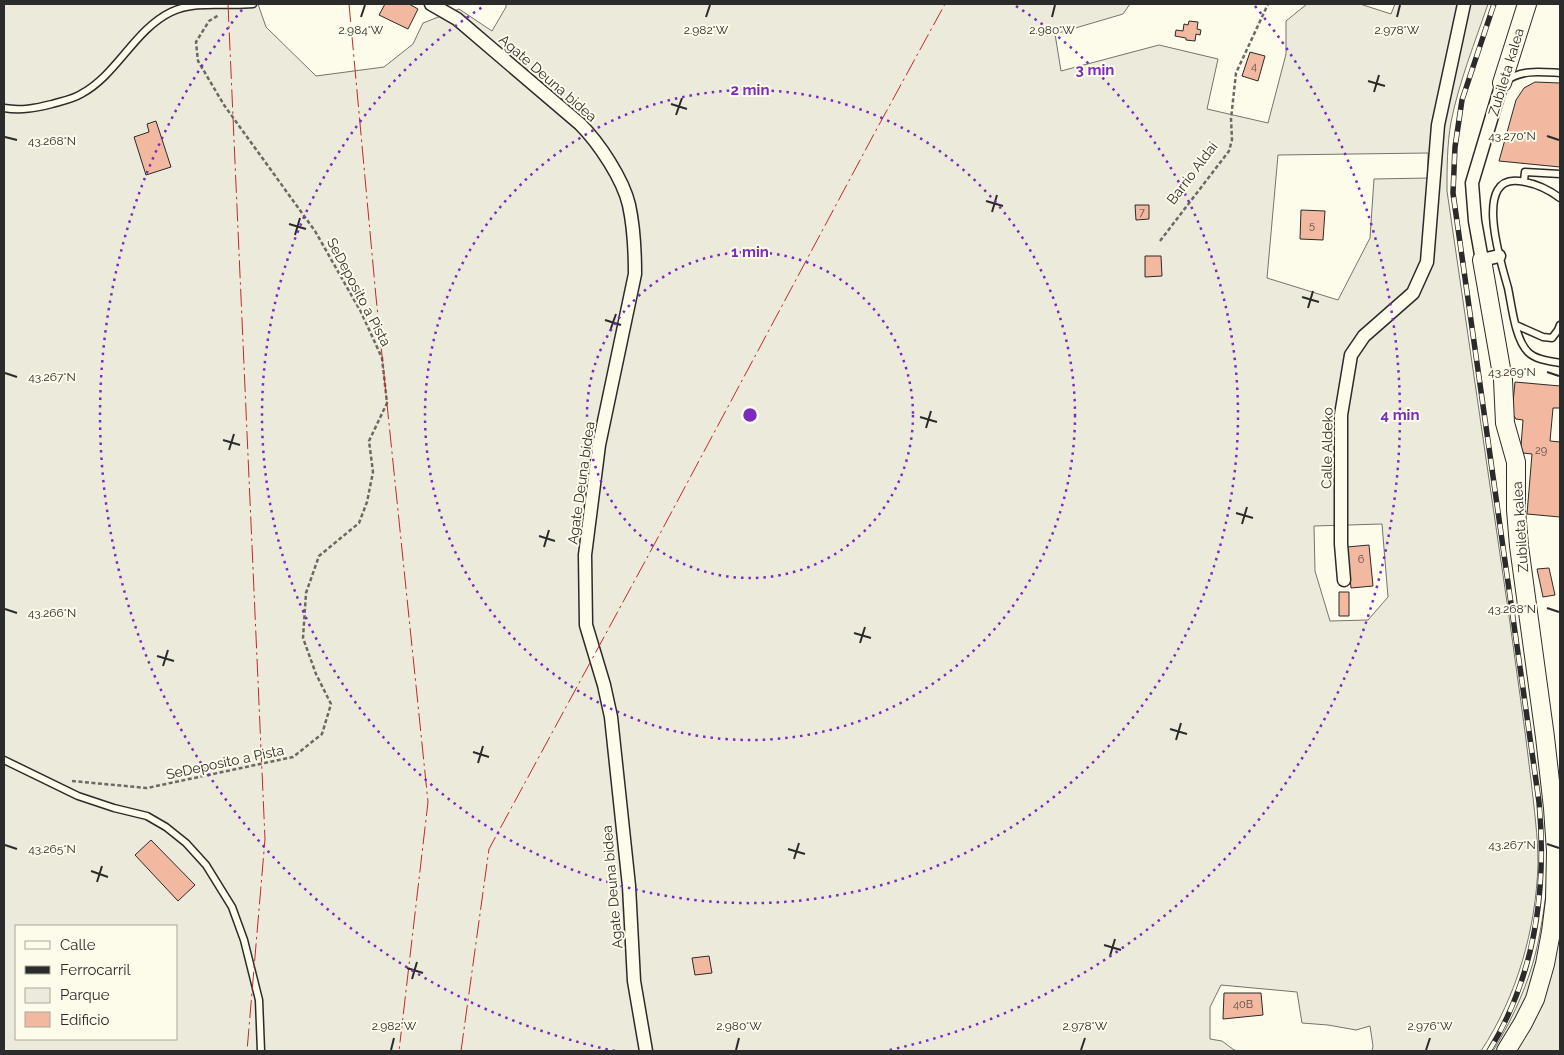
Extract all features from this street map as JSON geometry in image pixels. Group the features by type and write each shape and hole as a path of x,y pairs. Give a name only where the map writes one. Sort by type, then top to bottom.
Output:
{"street":[{"name":"Agate Deuna bidea","path":"431,4 457,19 580,124 595,140 624,190 629,206 635,250 635,274 599,445 585,555 586,625 604,685 610,717 629,886 634,982 646,1051"},
{"name":"Calle Aldeko","path":"1344,580 1341,544 1341,415 1351,354 1364,336 1413,293 1427,262 1438,125 1464,4"},
{"name":"Zubileta kalea","path":"1506,1051 1535,999 1545,964 1555,900 1556,851 1546,746 1519,546 1516,510 1516,462 1506,423 1490,258 1476,221 1472,183 1527,4"}],"lane":[{"path":"4,108 18,110 38,108 81,95 100,80 153,22 172,11 199,5 253,4"},
{"path":"1502,83 1522,73 1537,71 1560,74"},
{"path":"1524,181 1525,172 1560,174"},
{"path":"1560,198 1546,188 1524,181 1513,180 1504,184 1496,193 1492,208 1490,258 1516,325 1520,342 1529,354 1545,361 1560,363"},
{"path":"1516,325 1543,337 1552,338 1560,325"},
{"path":"4,760 78,796 146,816 166,827 186,843 206,865 232,907 244,940 259,1000 261,1051"}],"path":[{"name":"Barrio Aldai","path":"1160,241 1229,151 1232,140 1231,119 1236,73 1268,4"},
{"name":"SeDeposito a Pista","path":"65,780 147,788 293,757 322,734 331,704 316,674 303,638 306,593 319,556 359,523 368,502 373,472 369,441 387,403 382,358 361,312 315,231 224,105 198,61 196,42 210,21 236,5"}],"green space":[{"path":"4,4 258,4 266,27 316,76 384,67 413,44 423,23 459,9 492,31 506,4 1130,4 1123,14 1055,34 1061,71 1159,45 1218,59 1207,109 1268,123 1286,54 1286,21 1307,4 1360,4 1391,14 1395,4 1488,4 1454,107 1448,148 1447,191 1524,721 1536,822 1538,864 1529,937 1505,1008 1481,1051 1372,1051 1370,1026 1356,1030 1302,1023 1297,992 1221,985 1210,1007 1210,1039 1222,1041 1234,1050 1240,1051 4,1051","holes":["1428,153 1428,178 1374,179 1370,238 1338,300 1267,278 1278,155","1382,524 1388,597 1368,620 1330,621 1315,571 1314,526"]},
{"path":"1547,886 1551,887 1536,978 1499,1051 1493,1051 1516,1009 1528,979 1537,948"},
{"path":"1560,930 1560,1051 1512,1051 1547,987"}],"building":[{"path":"385,4 409,4 418,9 408,29 379,15"},
{"path":"1189,21 1198,22 1197,29 1201,30 1200,35 1196,34 1195,41 1175,36 1176,30 1183,31 1184,24 1188,25"},
{"path":"1250,52 1265,56 1258,81 1242,76"},
{"path":"1535,82 1560,83 1560,167 1499,161 1516,100 1524,88"},
{"path":"156,121 171,167 146,175 134,137 149,132 147,124"},
{"path":"1135,205 1149,205 1149,219 1136,220"},
{"path":"1301,210 1325,211 1323,240 1300,239"},
{"path":"1145,256 1161,256 1162,276 1145,277"},
{"path":"1515,382 1560,386 1560,408 1553,408 1550,441 1560,442 1560,517 1527,514 1532,454 1523,453 1521,446 1523,420 1516,419 1512,413"},
{"path":"1369,545 1373,586 1351,588 1347,547"},
{"path":"1549,568 1555,595 1543,597 1537,569"},
{"path":"1339,592 1349,592 1349,616 1339,616"},
{"path":"151,840 195,885 178,901 135,855"},
{"path":"709,956 712,973 695,975 692,958"},
{"path":"1224,993 1261,993 1263,1015 1223,1019"}],"railway":[{"path":"1489,1051 1505,1022 1527,962 1539,899 1541,867 1539,802 1453,193 1455,147 1462,100 1494,4"}],"power":[{"path":"228,4 265,839 247,1051"},
{"path":"349,4 376,297 428,802 399,1051"},
{"path":"461,1051 489,849 945,4"}]}
